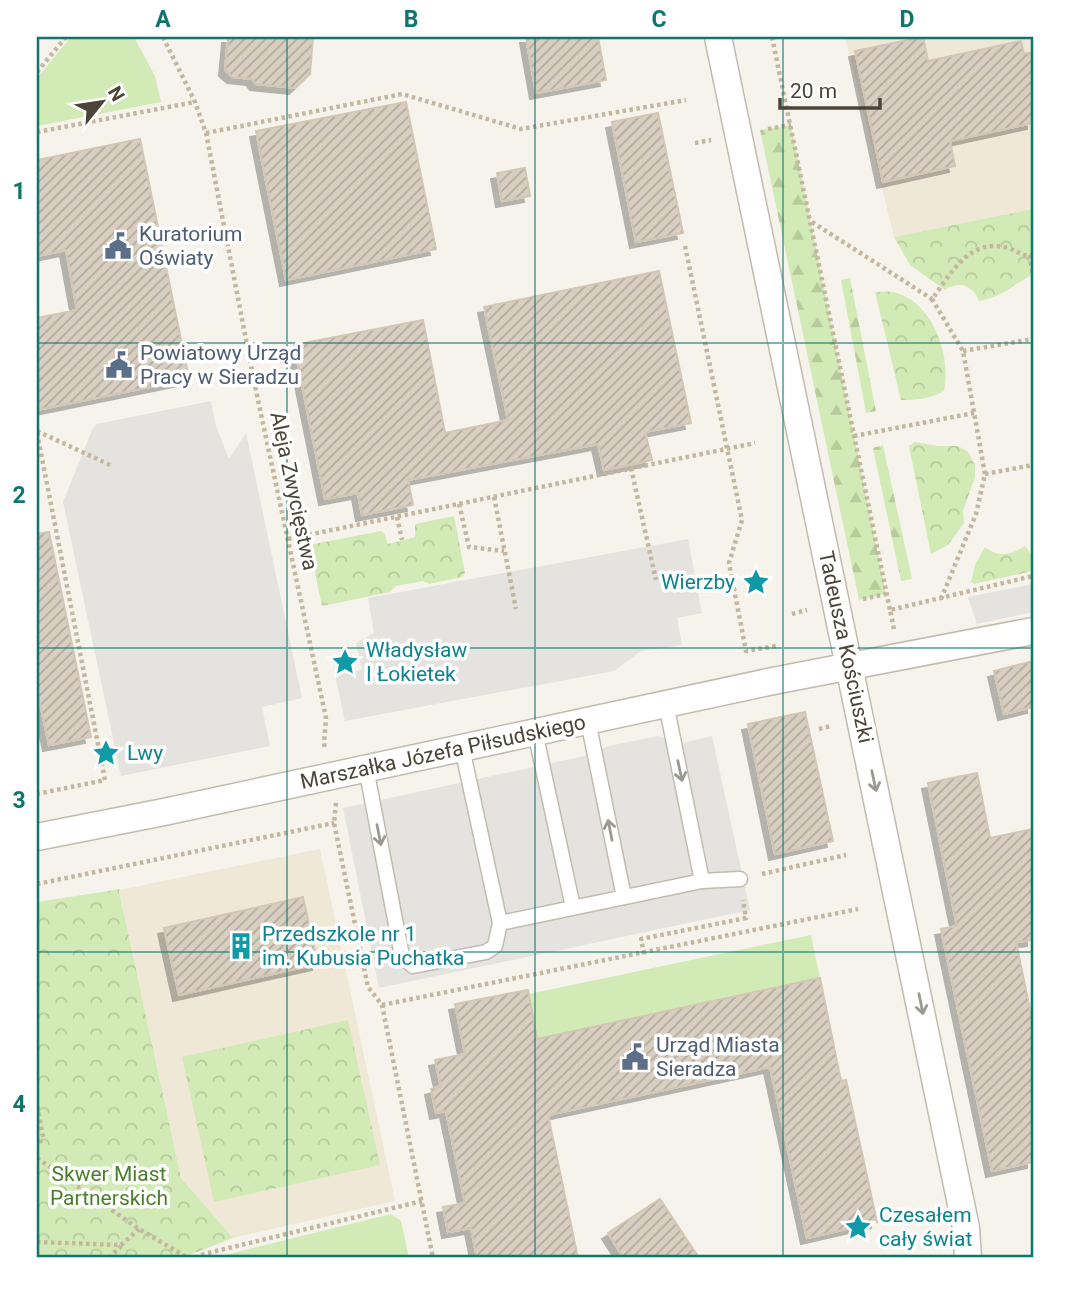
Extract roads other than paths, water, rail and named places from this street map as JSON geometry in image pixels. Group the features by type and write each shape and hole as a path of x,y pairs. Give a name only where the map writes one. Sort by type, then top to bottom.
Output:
{"street":[{"name":"Tadeusza Kościuszki","path":"718,37 963,1214 968,1258"},
{"name":"Marszałka Józefa Piłsudskiego","path":"37,837 666,704 1033,631"}],"lane":[{"path":"666,704 702,881"},
{"path":"588,721 624,897"},
{"path":"535,732 573,907"},
{"path":"366,768 402,956 413,967 486,952 495,946 500,923 462,748"},
{"path":"500,923 702,881 740,878"}],"place":[{"name":"Kuratorium Oświaty","path":"118,246"},
{"name":"Powiatowy Urząd Pracy w Sieradzu","path":"119,365"},
{"name":"Wierzby","path":"756,582"},
{"name":"Władysław I Łokietek","path":"345,662"},
{"name":"Lwy","path":"106,753"},
{"name":"Przedszkole nr 1 im. Kubusia Puchatka","path":"241,946"},
{"name":"Urząd Miasta Sieradza","path":"635,1057"},
{"name":"Czesałem cały świat","path":"858,1227"}],"park label":[{"name":"Skwer Miast Partnerskich","path":"109,1186"}]}
